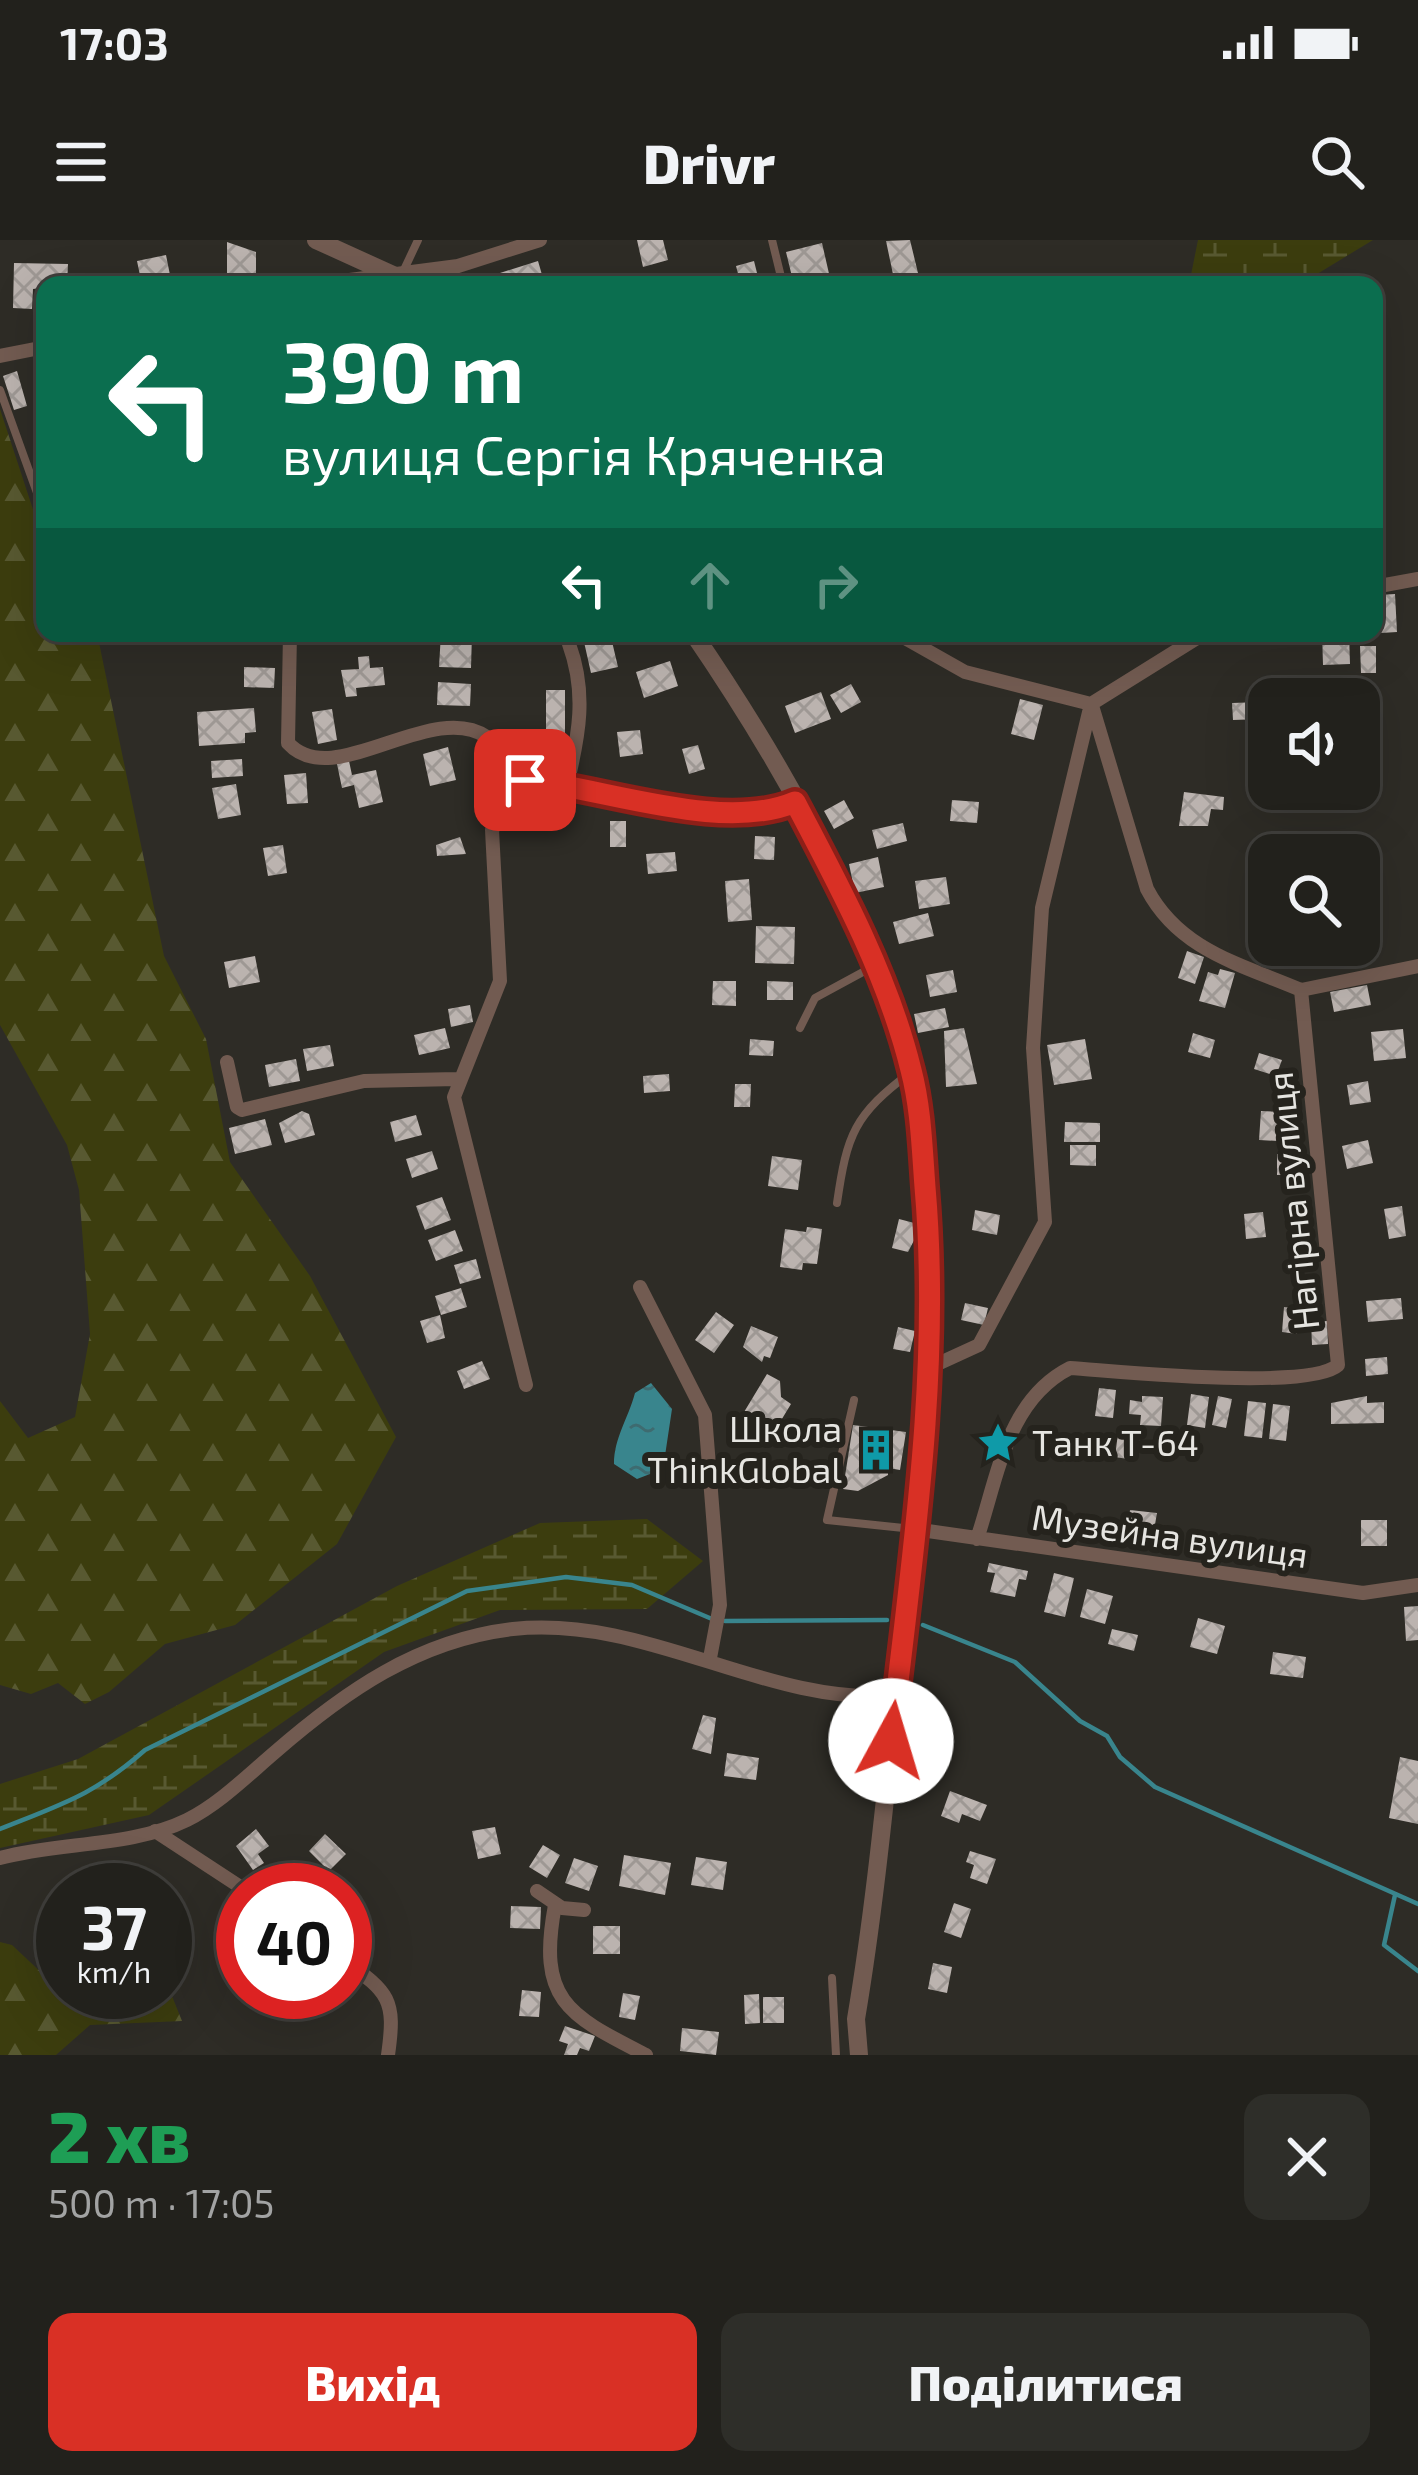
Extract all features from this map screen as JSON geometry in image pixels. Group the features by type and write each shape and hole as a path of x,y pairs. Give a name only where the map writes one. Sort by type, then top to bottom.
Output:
{"street":[{"path":"316,240 399,276"},
{"path":"422,276 540,240"},
{"path":"0,356 36,349"},
{"path":"1383,585 1418,579"},
{"path":"289,642 285,716 288,743 296,752 324,760 399,737 457,729 486,735 525,780 733,814 773,812 795,802"},
{"path":"705,642 795,802 874,966 912,1071 930,1242 931,1367 856,2019 859,2055"},
{"path":"912,642 965,672 1091,704"},
{"path":"931,1367 979,1346 1045,1222 1033,1048 1042,908 1091,704 1191,642"},
{"path":"567,784 582,722 578,668 569,644"},
{"path":"1091,704 1147,889 1161,915 1191,944 1300,990 1418,966"},
{"path":"525,780 522,799 502,814 493,830 500,981 457,1079 456,1112 526,1385"},
{"name":"Нагірна вулиця","path":"976,1539 1019,1412 1040,1386 1070,1368 1284,1379 1330,1373 1338,1365 1300,990"},
{"path":"227,1062 236,1107 242,1110 364,1081 457,1079"},
{"path":"640,1288 705,1414 720,1605 710,1658"},
{"name":"Музейна вулиця","path":"914,1529 1364,1593 1418,1585"},
{"path":"0,1858 155,1831 188,1820 350,1692 433,1647 515,1629 635,1636 776,1683 854,1699 896,1696"},
{"path":"155,1831 216,1871"},
{"path":"537,1892 555,1905 584,1910"},
{"path":"555,1905 551,1969 558,1994 577,2019 646,2055"},
{"path":"372,1981 385,1990 394,2017 388,2055"}],"lane":[{"path":"409,276 418,240"},
{"path":"772,240 781,276"},
{"path":"0,390 36,490"},
{"path":"800,1028 814,998 874,966"},
{"path":"837,1203 847,1138 871,1102 912,1071"},
{"path":"854,1400 827,1520 914,1529"},
{"path":"832,1978 836,2055"}],"green space":[{"path":"1198,240 1373,240 1314,276 1191,276"},
{"path":"0,409 36,519 36,642 99,642 164,956 206,1039 230,1162 310,1276 396,1437 337,1544 235,1625 165,1644 109,1692 85,1704 58,1683 31,1694 0,1685 0,1401 28,1438 75,1417 90,1334 79,1190 67,1145 0,1025"},
{"path":"647,1519 703,1561 647,1609 500,1610 384,1652 149,1815 0,1848 0,1784 78,1759 397,1586 540,1523"},
{"path":"0,1942 12,1945 36,1968 36,2019 182,2021 90,2025 56,2055 0,2055"}],"water":[{"path":"651,1383 672,1409 663,1469 637,1479 614,1464 615,1455 635,1393"}],"building":[{"path":"637,240 663,240 668,260 643,267"},
{"path":"910,240 918,273 893,276 886,241"},
{"path":"227,242 256,252 256,276 227,276"},
{"path":"822,243 830,276 792,276 786,252"},
{"path":"166,255 170,276 140,276 137,261"},
{"path":"538,261 542,276 501,276"},
{"path":"754,261 758,276 739,276 736,266"},
{"path":"14,263 68,264 67,276 36,276 32,309 13,308"},
{"path":"17,371 27,406 14,410 3,376"},
{"path":"1395,594 1397,632 1383,633 1383,595"},
{"path":"440,642 472,642 471,668 439,667"},
{"path":"584,642 612,642 618,667 591,673"},
{"path":"1322,642 1349,642 1350,664 1323,665"},
{"path":"1360,646 1376,646 1376,673 1361,673"},
{"path":"369,656 370,668 383,667 385,685 356,688 357,696 346,697 341,670 359,669 358,657"},
{"path":"670,661 678,686 644,698 636,672"},
{"path":"244,667 275,668 274,688 244,687"},
{"path":"438,682 471,684 470,706 437,705"},
{"path":"851,684 861,702 841,713 830,695"},
{"path":"546,690 565,690 565,735 546,736"},
{"path":"821,692 831,719 795,733 785,706"},
{"path":"1020,699 1043,705 1034,740 1011,734"},
{"path":"1248,702 1248,719 1233,720 1232,703"},
{"path":"254,708 256,732 245,733 245,743 199,746 197,712"},
{"path":"332,709 337,740 318,744 312,712"},
{"path":"640,730 643,754 620,757 617,732"},
{"path":"698,745 705,769 689,774 682,749"},
{"path":"448,747 456,780 430,786 423,754"},
{"path":"534,748 562,753 557,780 529,775"},
{"path":"242,759 243,776 212,778 211,761"},
{"path":"349,761 352,775 376,770 383,802 359,808 354,785 342,788 337,764"},
{"path":"306,773 308,803 287,804 284,775"},
{"path":"236,784 241,815 218,819 212,788"},
{"path":"1184,792 1224,797 1223,810 1211,809 1208,826 1179,826"},
{"path":"844,800 854,818 834,829 824,811"},
{"path":"952,800 979,802 977,823 950,821"},
{"path":"610,821 626,821 626,847 610,847"},
{"path":"903,823 907,841 877,849 872,830"},
{"path":"755,836 775,837 774,860 754,859"},
{"path":"460,837 466,854 437,856 436,845"},
{"path":"283,845 287,873 268,876 263,848"},
{"path":"675,852 677,871 648,874 646,854"},
{"path":"878,857 884,887 855,893 849,864"},
{"path":"946,877 950,904 919,909 915,881"},
{"path":"749,879 752,920 728,922 725,881"},
{"path":"928,913 934,936 899,944 893,922"},
{"path":"756,926 795,927 794,964 755,963"},
{"path":"1187,951 1204,957 1195,984 1178,978"},
{"path":"255,956 260,982 229,988 224,962"},
{"path":"1220,969 1235,973 1225,1008 1199,1001 1208,972 1218,975"},
{"path":"953,970 957,992 930,997 926,975"},
{"path":"713,981 736,981 736,1006 712,1005"},
{"path":"767,981 793,982 793,1000 767,1000"},
{"path":"1367,985 1371,1005 1334,1012 1330,992"},
{"path":"470,1005 473,1022 451,1027 448,1009"},
{"path":"945,1008 949,1027 918,1033 914,1014"},
{"path":"445,1028 450,1048 419,1055 414,1035"},
{"path":"964,1028 977,1084 946,1087 944,1031"},
{"path":"1403,1029 1406,1058 1374,1061 1371,1032"},
{"path":"1193,1033 1215,1040 1210,1058 1188,1052"},
{"path":"750,1039 774,1041 773,1056 749,1055"},
{"path":"1085,1039 1092,1079 1054,1085 1047,1045"},
{"path":"330,1045 334,1066 307,1071 303,1049"},
{"path":"1259,1053 1282,1060 1276,1076 1254,1069"},
{"path":"296,1059 300,1081 269,1087 265,1065"},
{"path":"669,1074 670,1091 644,1093 643,1076"},
{"path":"1368,1081 1371,1102 1350,1105 1347,1085"},
{"path":"735,1084 751,1084 750,1107 734,1107"},
{"path":"302,1111 309,1114 315,1135 285,1143 279,1123"},
{"path":"1261,1111 1280,1112 1278,1141 1259,1140"},
{"path":"416,1115 422,1135 395,1142 390,1122"},
{"path":"265,1119 272,1145 235,1154 229,1128"},
{"path":"1065,1122 1100,1123 1100,1142 1064,1142"},
{"path":"1368,1140 1373,1163 1347,1169 1342,1146"},
{"path":"1070,1145 1096,1145 1096,1166 1070,1165"},
{"path":"432,1151 438,1169 412,1178 406,1159"},
{"path":"1300,1153 1300,1174 1277,1175 1277,1154"},
{"path":"772,1156 802,1160 798,1190 768,1186"},
{"path":"442,1197 451,1220 425,1230 416,1206"},
{"path":"1402,1206 1406,1236 1389,1239 1384,1209"},
{"path":"975,1210 1000,1215 997,1235 972,1230"},
{"path":"1263,1212 1266,1237 1246,1239 1244,1214"},
{"path":"899,1219 922,1225 908,1252 892,1248"},
{"path":"807,1227 822,1229 817,1264 803,1263 802,1270 780,1267 785,1229 806,1232"},
{"path":"455,1230 463,1251 436,1261 428,1240"},
{"path":"476,1259 481,1278 460,1284 454,1265"},
{"path":"461,1288 467,1307 441,1315 435,1296"},
{"path":"1401,1298 1403,1319 1368,1322 1366,1301"},
{"path":"965,1303 988,1308 984,1325 961,1320"},
{"path":"1284,1307 1300,1309 1297,1334 1282,1332"},
{"path":"716,1312 734,1325 714,1353 695,1340"},
{"path":"440,1315 445,1338 427,1343 420,1321"},
{"path":"1327,1321 1328,1344 1312,1345 1311,1322"},
{"path":"751,1326 778,1337 770,1358 764,1356 762,1362 743,1347"},
{"path":"898,1327 915,1331 910,1352 893,1349"},
{"path":"1387,1357 1388,1374 1366,1376 1365,1359"},
{"path":"482,1361 490,1379 464,1389 457,1371"},
{"path":"767,1374 780,1381 781,1397 791,1404 774,1432 754,1419 745,1433 735,1427"},
{"path":"1099,1388 1116,1390 1113,1418 1095,1416"},
{"path":"1191,1394 1209,1397 1205,1428 1187,1425"},
{"path":"1142,1396 1163,1397 1161,1426 1140,1425 1141,1415 1129,1414 1130,1400 1142,1402"},
{"path":"1218,1396 1232,1399 1226,1428 1212,1425"},
{"path":"1367,1396 1367,1403 1384,1402 1384,1423 1331,1424 1331,1403"},
{"path":"1248,1401 1266,1403 1262,1438 1244,1436"},
{"path":"1273,1404 1290,1406 1286,1441 1269,1439"},
{"name":"Школа ThinkGlobal","path":"853,1425 906,1432 900,1470 888,1468 888,1475 858,1491 843,1489"},
{"path":"1118,1433 1137,1436 1134,1460 1115,1457"},
{"path":"1130,1510 1157,1513 1153,1536 1127,1532"},
{"path":"1361,1520 1387,1520 1387,1546 1361,1546"},
{"path":"989,1563 1028,1571 1026,1580 1019,1579 1015,1597 990,1592 995,1573 987,1572"},
{"path":"1054,1573 1074,1578 1065,1617 1044,1612"},
{"path":"1087,1589 1113,1596 1105,1624 1080,1617"},
{"path":"1418,1606 1418,1640 1406,1641 1404,1607"},
{"path":"1198,1618 1225,1626 1217,1654 1190,1647"},
{"path":"1112,1629 1138,1635 1134,1651 1108,1644"},
{"path":"1273,1652 1306,1657 1303,1678 1270,1674"},
{"path":"703,1715 716,1718 711,1754 692,1749"},
{"path":"727,1753 759,1758 756,1780 724,1776"},
{"path":"1400,1757 1418,1761 1418,1824 1389,1818"},
{"path":"950,1791 987,1805 980,1821 962,1814 959,1823 941,1816"},
{"path":"495,1827 501,1854 478,1859 472,1831"},
{"path":"256,1829 269,1846 258,1854 264,1863 248,1863 236,1846"},
{"path":"325,1834 346,1854 337,1863 321,1863 309,1851"},
{"path":"543,1845 560,1855 547,1878 529,1867"},
{"path":"970,1851 996,1859 987,1884 970,1878 974,1865 966,1862"},
{"path":"624,1855 671,1863 665,1895 619,1886"},
{"path":"696,1857 727,1862 723,1890 691,1885"},
{"path":"574,1858 598,1866 589,1891 565,1883"},
{"path":"954,1903 971,1909 961,1938 944,1932"},
{"path":"511,1906 541,1907 540,1929 510,1928"},
{"path":"593,1926 620,1926 620,1954 593,1954"},
{"path":"933,1963 952,1967 947,1993 928,1989"},
{"path":"522,1990 541,1992 539,2017 519,2016"},
{"path":"623,1993 640,1996 635,2020 619,2017"},
{"path":"759,1994 760,2023 745,2024 744,1995"},
{"path":"763,1997 784,1997 784,2023 763,2023"},
{"path":"565,2026 595,2036 589,2051 580,2048 577,2055 564,2055 568,2044 559,2041"},
{"path":"682,2028 719,2032 716,2055 680,2051"}],"waterway":[{"path":"0,1829 77,1797 145,1750 467,1591 566,1577 632,1585 712,1619"},
{"path":"725,1621 887,1620"},
{"path":"923,1625 1015,1662 1080,1721 1107,1736 1120,1757 1155,1787 1418,1904"},
{"path":"1395,1895 1384,1945 1418,1971"}],"place":[{"name":"Танк Т-64","path":"998,1443"},
{"name":"Школа ThinkGlobal","path":"876,1450"}],"route":[{"path":"525,780 733,814 773,812 795,802 843,896 887,999 912,1071 921,1133 930,1242 931,1367 891,1741"}]}
